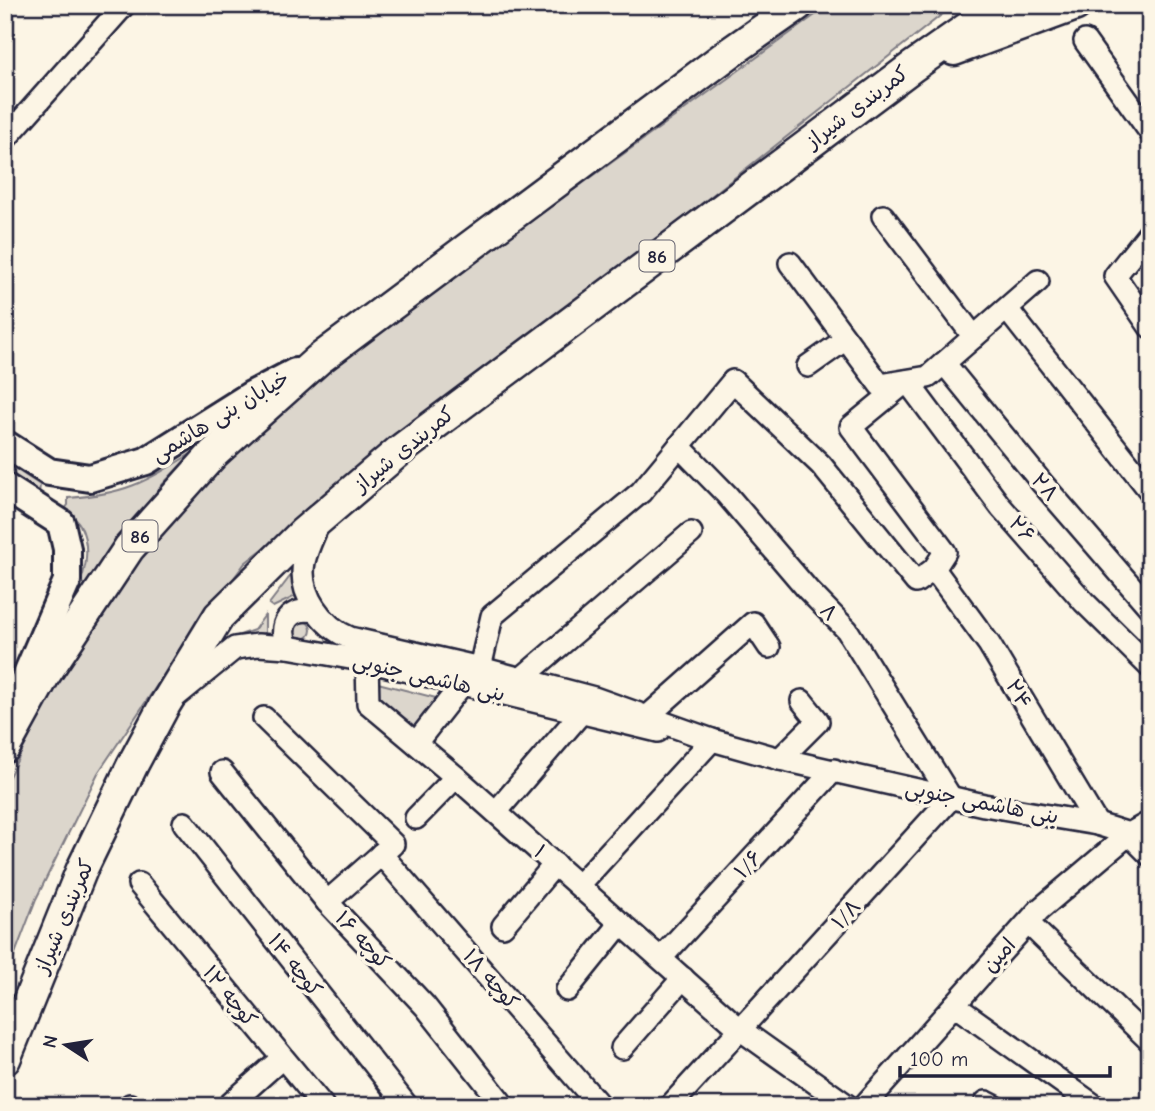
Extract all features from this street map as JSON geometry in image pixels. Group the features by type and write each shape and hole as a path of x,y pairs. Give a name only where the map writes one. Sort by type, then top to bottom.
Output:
{"highway":[{"name":"86","path":"5,747 44,676 129,548 214,454 318,360 728,54 798,5"},
{"name":"کمربندی شیراز","path":"5,1059 82,869 164,706 219,616 321,517 398,451 912,67 1000,5"},
{"path":"912,67 1076,5"}],"main road":[{"name":"خیابان بنی هاشمی","path":"5,444 49,472 90,478 146,460 251,395 318,360"},
{"path":"16,494 44,501 53,493 55,484 49,472"},
{"path":"5,741 23,683 67,582 67,548 61,523 16,494"}],"street":[{"path":"5,139 124,5"},
{"path":"1085,41 1150,132"},
{"path":"883,216 974,337"},
{"path":"1150,232 1115,276 1150,327"},
{"path":"790,263 880,385 928,377 1038,281"},
{"path":"1007,309 1150,491"},
{"path":"808,366 846,339"},
{"name":"۲۸","path":"944,363 1042,483 1150,608"},
{"path":"480,668 492,616 640,492 733,382 821,465 916,582 934,569 945,552 851,427 907,381"},
{"name":"۲۶","path":"907,381 1002,507 1084,602 1150,667"},
{"name":"۸","path":"679,446 727,495 808,590 847,630 951,798"},
{"path":"288,647 283,632 290,615 297,611 315,611 306,588 304,563 321,517"},
{"path":"522,678 691,533"},
{"name":"۲۴","path":"934,569 989,644 1097,824"},
{"name":"بنی هاشمی جنوبی","path":"315,611 339,634 350,638 522,678 648,716 712,740"},
{"path":"648,716 753,623 769,647"},
{"name":"بنی هاشمی جنوبی","path":"164,706 235,648 258,645 288,647 367,661 644,729 712,740 951,798 1097,824 1129,834"},
{"name":"۱","path":"367,661 368,703 496,812 741,1030 848,1106"},
{"path":"416,743 463,683"},
{"path":"780,758 818,721 802,701"},
{"path":"496,812 581,713"},
{"path":"264,718 393,844 327,902"},
{"path":"579,886 712,740"},
{"name":"۱/۶","path":"661,958 834,770"},
{"name":"کوچه ۱۶","path":"222,772 327,902 425,1006 504,1106"},
{"path":"416,818 456,777"},
{"name":"۱/۸","path":"673,1106 951,798"},
{"name":"امین","path":"864,1106 1039,910 1129,834 1150,821"},
{"name":"کوچه ۱۴","path":"184,823 407,1106"},
{"path":"1129,834 1150,855"},
{"name":"کوچه ۱۸","path":"381,855 600,1106"},
{"path":"503,926 555,864"},
{"name":"کوچه ۱۲","path":"139,884 323,1106"},
{"path":"567,990 621,923"},
{"path":"1028,923 1150,1041"},
{"path":"622,1048 683,978"},
{"path":"954,1005 1095,1106"},
{"path":"228,1106 282,1058"}],"shaded area":[{"path":"829,5 954,5 245,563 180,651 98,773 36,899 5,980 5,784 65,668 155,534 314,378"},
{"path":"192,453 163,484 105,556 58,629 77,592 85,566 85,539 80,525 64,510 68,505 68,498 120,490 147,479"},
{"path":"5,462 40,485 39,493 5,476"},
{"path":"295,570 296,596 273,607 269,604"},
{"path":"265,615 265,640 237,644 237,636 254,630"},
{"path":"302,621 308,624 311,630 308,636 302,639 296,636 293,630 296,624"},
{"path":"374,682 440,699 411,731 375,697"}]}
